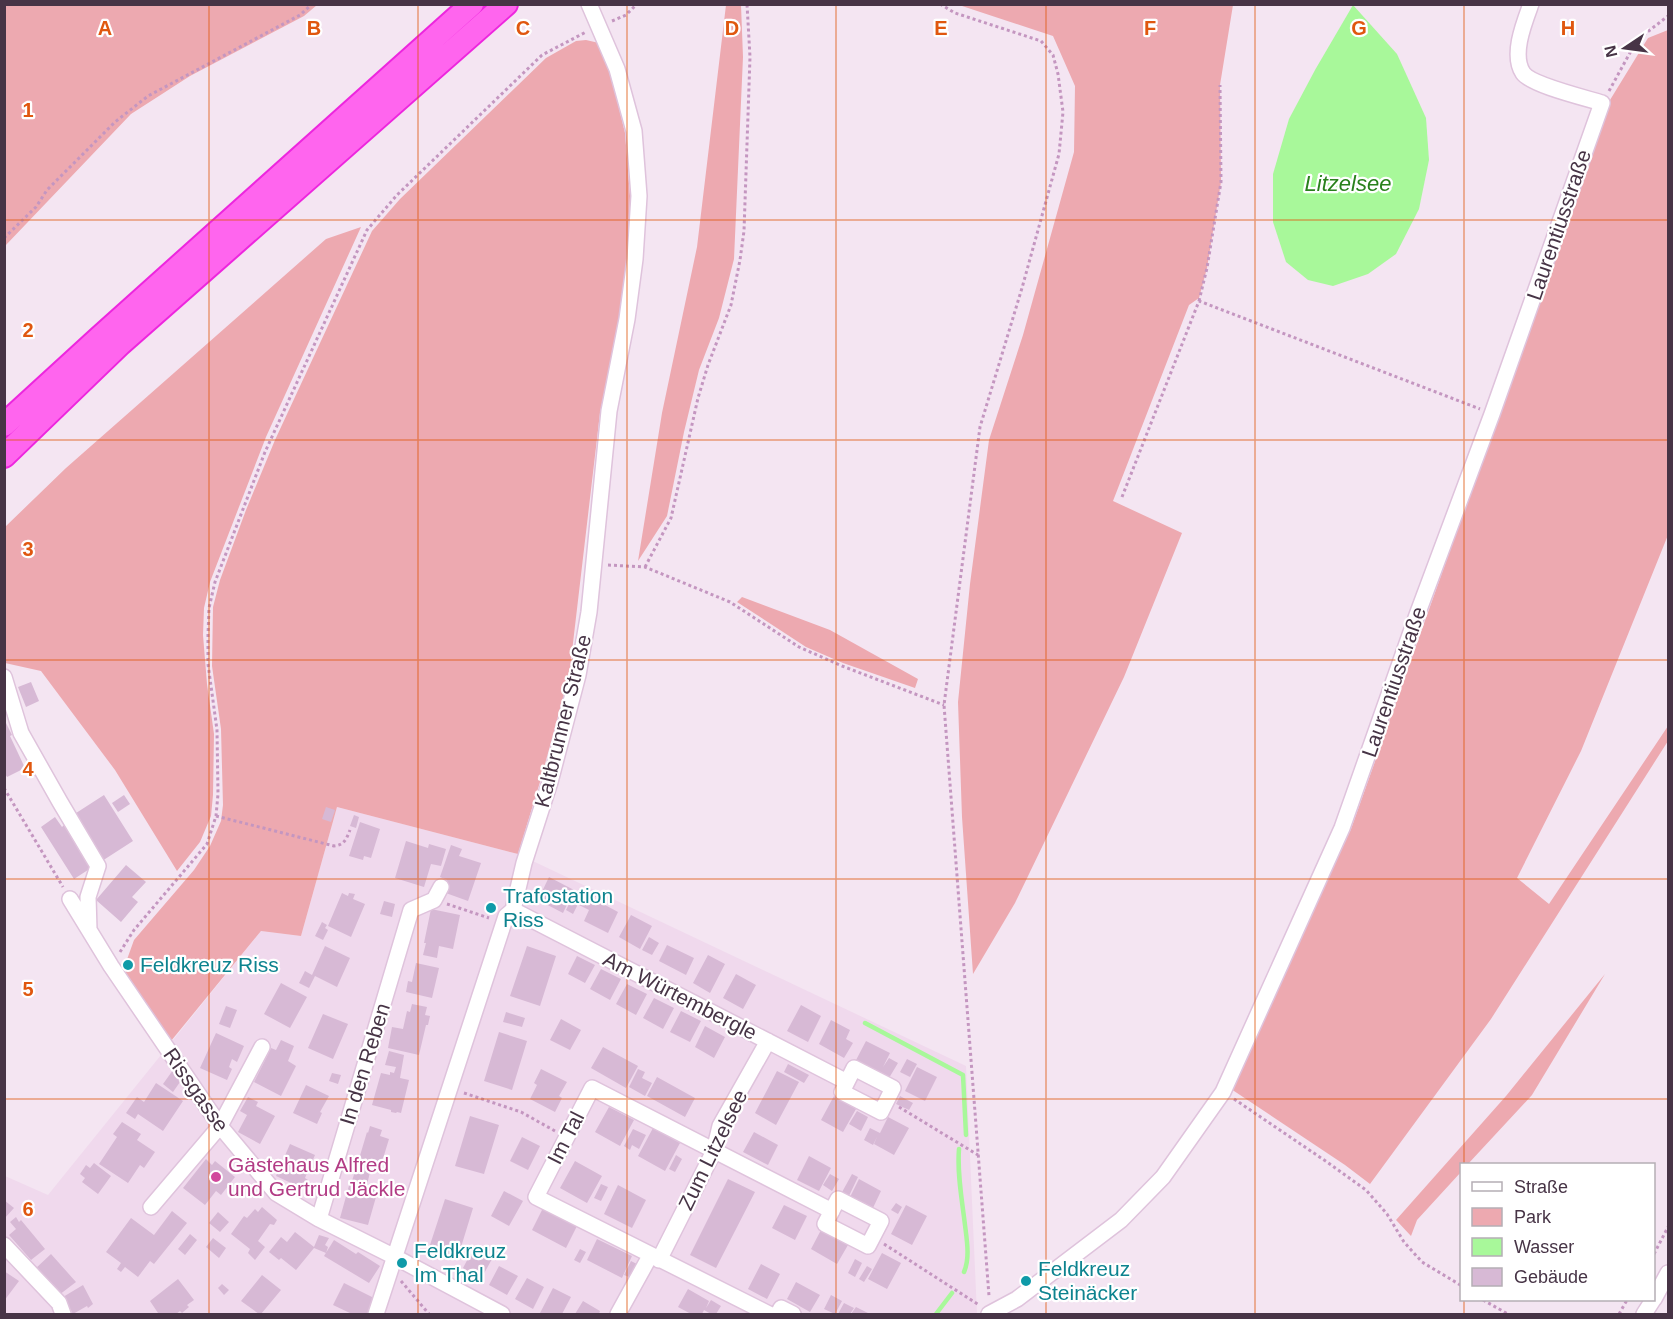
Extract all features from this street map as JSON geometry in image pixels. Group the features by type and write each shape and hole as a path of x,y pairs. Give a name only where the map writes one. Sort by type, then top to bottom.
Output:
{"highway":[{"path":"4,425 472,4"},
{"path":"4,456 120,344 506,4"}],"street":[{"name":"Kaltbrunner Straße","path":"376,1314 506,916 513,910 524,863 550,782 578,675 589,612 609,411 627,320 635,259 639,196 634,131 617,69 589,4"},
{"name":"Laurentiusstraße","path":"990,1314 1017,1299 1121,1220 1163,1177 1223,1092 1342,828 1602,103 1531,81 1522,72 1518,55 1521,33 1531,4"},
{"path":"4,677 21,733 98,866 88,897 89,930"},
{"name":"In den Reben","path":"319,1219 411,910 437,894"},
{"name":"Rissgasse","path":"70,899 111,966 220,1126 276,1193 319,1219 502,1314"},
{"name":"Am Würtembergle","path":"513,910 847,1082"},
{"name":"Zum Litzelsee","path":"618,1314 655,1258 714,1151 720,1126 768,1041"},
{"path":"151,1207 220,1126 262,1047"},
{"path":"854,1068 893,1088 881,1112 842,1092 847,1082 854,1068"},
{"name":"Im Tal","path":"769,1314 536,1197 592,1088 832,1211"},
{"path":"838,1199 881,1221 868,1246 825,1224 832,1211 838,1199"},
{"path":"4,1245 59,1304 63,1314"},
{"path":"1655,1296 1668,1273"},
{"path":"1644,1314 1652,1301"},
{"path":"778,1314 781,1308 793,1314"}],"path":[{"path":"4,238 36,207 47,190 115,122 148,96 300,15 312,4"},
{"path":"111,966 134,930 207,844 216,816 218,794 217,730 208,664 209,608 214,582 265,452 367,230 397,195 542,55 599,25 626,15 637,4"},
{"path":"645,567 671,518 698,398 730,305 741,260 750,57 747,4"},
{"path":"940,4 955,13 1041,41 1053,55 1063,112 1059,154 1023,288 980,427 944,705 990,1314"},
{"path":"1618,75 1637,40 1668,16"},
{"path":"1122,497 1199,301 1207,268 1221,182 1220,85"},
{"path":"1199,301 1492,414"},
{"path":"593,564 645,567 730,602 799,646 842,666 944,705"},
{"path":"4,788 70,899"},
{"path":"216,816 334,846 340,846 345,842 350,830"},
{"path":"437,894 481,915"},
{"path":"450,1088 521,1112 567,1138"},
{"path":"1223,1092 1366,1190 1387,1214 1404,1242 1422,1262 1460,1285"},
{"path":"887,1101 979,1155"},
{"path":"1655,1250 1668,1227"},
{"path":"873,1237 990,1314"},
{"path":"395,1257 400,1280 429,1314"},
{"path":"1487,1301 1508,1314"},
{"path":"1619,1314 1627,1301"}],"shaded area":[{"path":"337,807 518,854 966,1066 977,1314 5,1314 5,1176 48,1195 261,931 301,936"}],"green space":[{"path":"5,4 317,5 304,16 190,76 131,114 5,246"},
{"path":"726,5 741,5 743,57 734,259 719,318 699,370 667,516 638,561 662,413 697,247"},
{"path":"959,5 1233,5 1220,85 1221,182 1207,268 1199,298 1189,305 1113,501 1182,533 1124,677 1015,903 973,974 962,817 958,702 970,584 989,440 1023,335 1074,152 1075,86 1053,36"},
{"path":"1668,30 1668,535 1581,751 1517,878 1549,904 1668,726 1668,741 1491,1019 1370,1184 1231,1089 1351,829 1610,100 1648,38"},
{"path":"586,40 599,43 613,83 625,133 630,196 628,258 620,319 600,413 569,677 518,854 337,807 301,936 261,931 171,1041 126,979 125,965 134,940 194,870 210,846 221,821 223,805 221,729 212,666 213,607 220,580 275,440 372,231 400,199 546,58 576,41"},
{"path":"361,227 266,437 210,582 204,608 203,635 214,734 211,816 200,842 177,871 115,770 41,671 5,663 5,527 66,468 326,239"},
{"path":"742,597 830,630 918,679 915,688 843,663 806,647 737,602"},
{"path":"1605,974 1532,1095 1469,1163 1460,1163 1460,1173 1417,1220 1411,1236 1396,1220 1506,1096"}],"water":[{"name":"Litzelsee","path":"1353,5 1397,54 1426,118 1429,160 1419,209 1396,254 1368,274 1333,286 1308,280 1286,262 1273,222 1273,174 1289,119"}],"building":[{"path":"31,682 39,701 26,707 18,687"},
{"path":"4,719 25,768 7,777 4,772"},
{"path":"104,795 133,841 102,861 73,815"},
{"path":"124,795 130,804 118,812 112,803"},
{"path":"326,807 335,810 331,822 322,819"},
{"path":"354,815 359,817 356,828 350,826"},
{"path":"55,817 62,827 64,825 91,868 74,879 41,827"},
{"path":"360,822 380,829 371,858 364,856 363,860 349,856"},
{"path":"406,841 428,848 429,844 446,849 441,866 431,864 424,887 395,878"},
{"path":"451,845 462,849 459,856 481,863 468,901 443,892 447,880 440,877"},
{"path":"126,865 146,882 132,897 138,902 121,922 96,900"},
{"path":"549,877 574,890 563,913 538,900"},
{"path":"586,891 596,896 594,899 618,912 608,933 584,921 589,910 579,905"},
{"path":"342,893 348,896 349,893 355,894 353,899 365,904 351,937 328,926"},
{"path":"572,898 579,902 573,914 566,910"},
{"path":"384,901 395,904 392,917 380,914"},
{"path":"431,909 460,915 453,949 439,946 437,958 423,955"},
{"path":"631,915 652,926 640,949 619,937"},
{"path":"322,922 327,925 325,928 328,930 323,940 315,936"},
{"path":"649,937 659,943 652,955 642,950"},
{"path":"667,945 694,958 686,975 659,961"},
{"path":"325,946 350,958 337,987 315,976 309,988 299,983 305,971 312,975"},
{"path":"527,946 556,956 540,1006 510,996"},
{"path":"708,955 725,964 710,993 693,983"},
{"path":"577,956 595,965 585,983 568,974"},
{"path":"416,963 439,968 432,998 406,992 408,981 412,982"},
{"path":"601,969 621,979 610,1000 590,989"},
{"path":"736,974 756,985 743,1009 723,998"},
{"path":"281,983 307,997 290,1028 264,1014"},
{"path":"627,984 647,994 636,1015 616,1004"},
{"path":"654,998 674,1008 663,1029 643,1018"},
{"path":"412,1004 427,1007 425,1015 430,1016 419,1055 388,1048 392,1027 403,1029 407,1011 410,1012"},
{"path":"801,1005 821,1016 808,1042 787,1031"},
{"path":"226,1006 237,1010 230,1028 219,1024"},
{"path":"681,1011 701,1021 690,1042 670,1032"},
{"path":"506,1012 525,1018 522,1027 503,1022"},
{"path":"323,1014 348,1024 333,1059 308,1048"},
{"path":"561,1019 581,1030 570,1050 550,1040"},
{"path":"831,1020 850,1030 846,1039 853,1043 844,1058 819,1044"},
{"path":"705,1026 725,1037 714,1058 695,1047"},
{"path":"499,1032 527,1041 512,1090 484,1081"},
{"path":"216,1033 244,1046 237,1062 232,1059 229,1067 232,1069 227,1080 200,1068"},
{"path":"281,1040 294,1046 288,1061 296,1066 281,1096 254,1082 271,1048 276,1050"},
{"path":"866,1041 890,1053 883,1067 889,1058 898,1063 889,1078 855,1062"},
{"path":"603,1047 638,1066 626,1088 591,1068"},
{"path":"389,1051 404,1055 400,1078 409,1080 401,1113 372,1105 381,1073 390,1075 390,1072 394,1073 396,1067 385,1065"},
{"path":"907,1059 917,1064 910,1077 900,1072"},
{"path":"788,1064 809,1075 804,1083 784,1072"},
{"path":"917,1067 937,1077 925,1101 905,1091"},
{"path":"541,1069 567,1082 559,1096 562,1098 555,1112 530,1099"},
{"path":"638,1069 645,1072 642,1078 652,1083 645,1096 629,1087"},
{"path":"173,1070 180,1082 173,1092 163,1084"},
{"path":"777,1071 799,1082 776,1125 755,1113"},
{"path":"332,1073 341,1075 338,1084 329,1081"},
{"path":"657,1077 695,1098 685,1117 647,1096"},
{"path":"156,1083 183,1101 163,1131 138,1114 135,1119 126,1113 137,1097 144,1102"},
{"path":"306,1085 329,1096 320,1112 322,1113 317,1124 293,1113"},
{"path":"834,1096 856,1109 843,1132 821,1120"},
{"path":"900,1096 913,1103 909,1110 896,1104"},
{"path":"248,1097 258,1102 256,1106 275,1116 260,1144 238,1132 247,1115 240,1111"},
{"path":"609,1107 634,1120 620,1146 595,1132"},
{"path":"857,1111 868,1117 861,1131 849,1124"},
{"path":"470,1116 499,1125 484,1174 455,1166"},
{"path":"888,1117 909,1128 894,1155 874,1144 877,1137 873,1145 864,1140 870,1128 880,1133"},
{"path":"122,1122 141,1134 137,1140 155,1152 144,1168 140,1165 128,1183 99,1164 117,1137 113,1134"},
{"path":"370,1126 382,1130 380,1136 389,1139 381,1165 359,1159"},
{"path":"653,1128 680,1143 665,1171 638,1156"},
{"path":"633,1129 646,1135 639,1149 632,1145 630,1150 624,1146"},
{"path":"754,1132 778,1145 768,1165 743,1152"},
{"path":"522,1137 540,1146 528,1170 510,1161"},
{"path":"290,1144 315,1155 305,1178 308,1180 304,1189 276,1176"},
{"path":"676,1155 682,1159 675,1172 669,1169"},
{"path":"809,1156 831,1168 819,1191 797,1180"},
{"path":"206,1159 212,1165 215,1161 235,1177 221,1195 216,1191 205,1205 183,1188"},
{"path":"575,1161 602,1176 587,1203 560,1188"},
{"path":"94,1163 111,1176 98,1194 82,1182 85,1178 80,1174 86,1165 90,1168"},
{"path":"356,1168 370,1172 367,1185 352,1181"},
{"path":"830,1174 839,1179 832,1191 823,1185"},
{"path":"852,1174 858,1177 848,1198 841,1194"},
{"path":"728,1179 755,1192 716,1268 690,1255"},
{"path":"859,1179 881,1191 872,1210 849,1199"},
{"path":"350,1182 378,1190 368,1225 340,1218"},
{"path":"601,1184 608,1187 601,1201 594,1198"},
{"path":"618,1185 646,1200 632,1228 604,1214"},
{"path":"504,1191 523,1201 509,1226 491,1216"},
{"path":"445,1199 473,1208 458,1257 429,1248"},
{"path":"4,1200 14,1208 4,1219"},
{"path":"896,1203 902,1207 898,1214 891,1210"},
{"path":"784,1205 807,1216 795,1240 772,1228"},
{"path":"906,1205 927,1216 912,1245 891,1234"},
{"path":"262,1207 277,1220 274,1225 270,1224 258,1241 265,1247 255,1260 248,1253 250,1249 231,1234 244,1216 247,1218 255,1209 258,1212"},
{"path":"543,1208 577,1226 566,1248 532,1230"},
{"path":"172,1211 187,1223 154,1264 150,1261 138,1277 125,1267 121,1272 117,1269 121,1263 106,1252 131,1218 154,1235"},
{"path":"218,1212 229,1222 220,1232 209,1223"},
{"path":"16,1217 45,1249 31,1260 9,1235 16,1229 10,1222"},
{"path":"821,1230 848,1245 837,1264 811,1249"},
{"path":"295,1232 314,1247 319,1235 329,1238 325,1245 328,1247 326,1253 314,1248 296,1270 269,1252 281,1237 287,1242"},
{"path":"190,1234 197,1240 185,1255 178,1249"},
{"path":"213,1238 226,1248 219,1258 206,1247"},
{"path":"597,1239 632,1256 622,1278 587,1260"},
{"path":"334,1240 380,1266 369,1283 324,1256"},
{"path":"473,1249 492,1259 481,1279 463,1268"},
{"path":"580,1249 586,1252 580,1263 574,1260"},
{"path":"882,1253 901,1263 887,1289 868,1279"},
{"path":"51,1254 76,1282 59,1295 35,1269"},
{"path":"855,1259 862,1263 855,1277 848,1273"},
{"path":"631,1261 637,1264 631,1278 624,1275"},
{"path":"761,1264 780,1274 767,1299 748,1289"},
{"path":"499,1266 518,1276 507,1295 489,1285"},
{"path":"867,1266 872,1269 864,1282 859,1279"},
{"path":"4,1271 19,1281 4,1301"},
{"path":"262,1275 281,1290 259,1314 241,1301"},
{"path":"527,1278 544,1287 533,1309 515,1299"},
{"path":"178,1279 194,1300 182,1313 180,1311 176,1314 156,1314 158,1313 150,1301"},
{"path":"796,1282 820,1295 810,1312 787,1299"},
{"path":"344,1283 376,1299 368,1314 352,1314 333,1305"},
{"path":"222,1284 229,1290 224,1295 218,1288"},
{"path":"83,1285 93,1304 73,1314 63,1297"},
{"path":"553,1288 571,1297 562,1314 540,1313"},
{"path":"688,1289 709,1301 706,1308 711,1300 721,1306 716,1314 704,1310 702,1314 691,1314 678,1307"},
{"path":"831,1295 842,1301 835,1314 824,1309"},
{"path":"583,1301 600,1311 599,1314 575,1314"},
{"path":"844,1303 854,1308 850,1314 838,1314"},
{"path":"856,1307 870,1314 851,1314"}],"waterway":[{"path":"865,1023 963,1075 966,1135"},
{"path":"959,1149 959,1177 968,1249 964,1272"},
{"path":"936,1314 952,1293"}],"place":[{"name":"Trafostation Riss","path":"491,908"},
{"name":"Feldkreuz Riss","path":"128,965"},
{"name":"Gästehaus Alfred und Gertrud Jäckle","path":"216,1177"},
{"name":"Feldkreuz Im Thal","path":"402,1263"},
{"name":"Feldkreuz Steinäcker","path":"1026,1281"}]}
